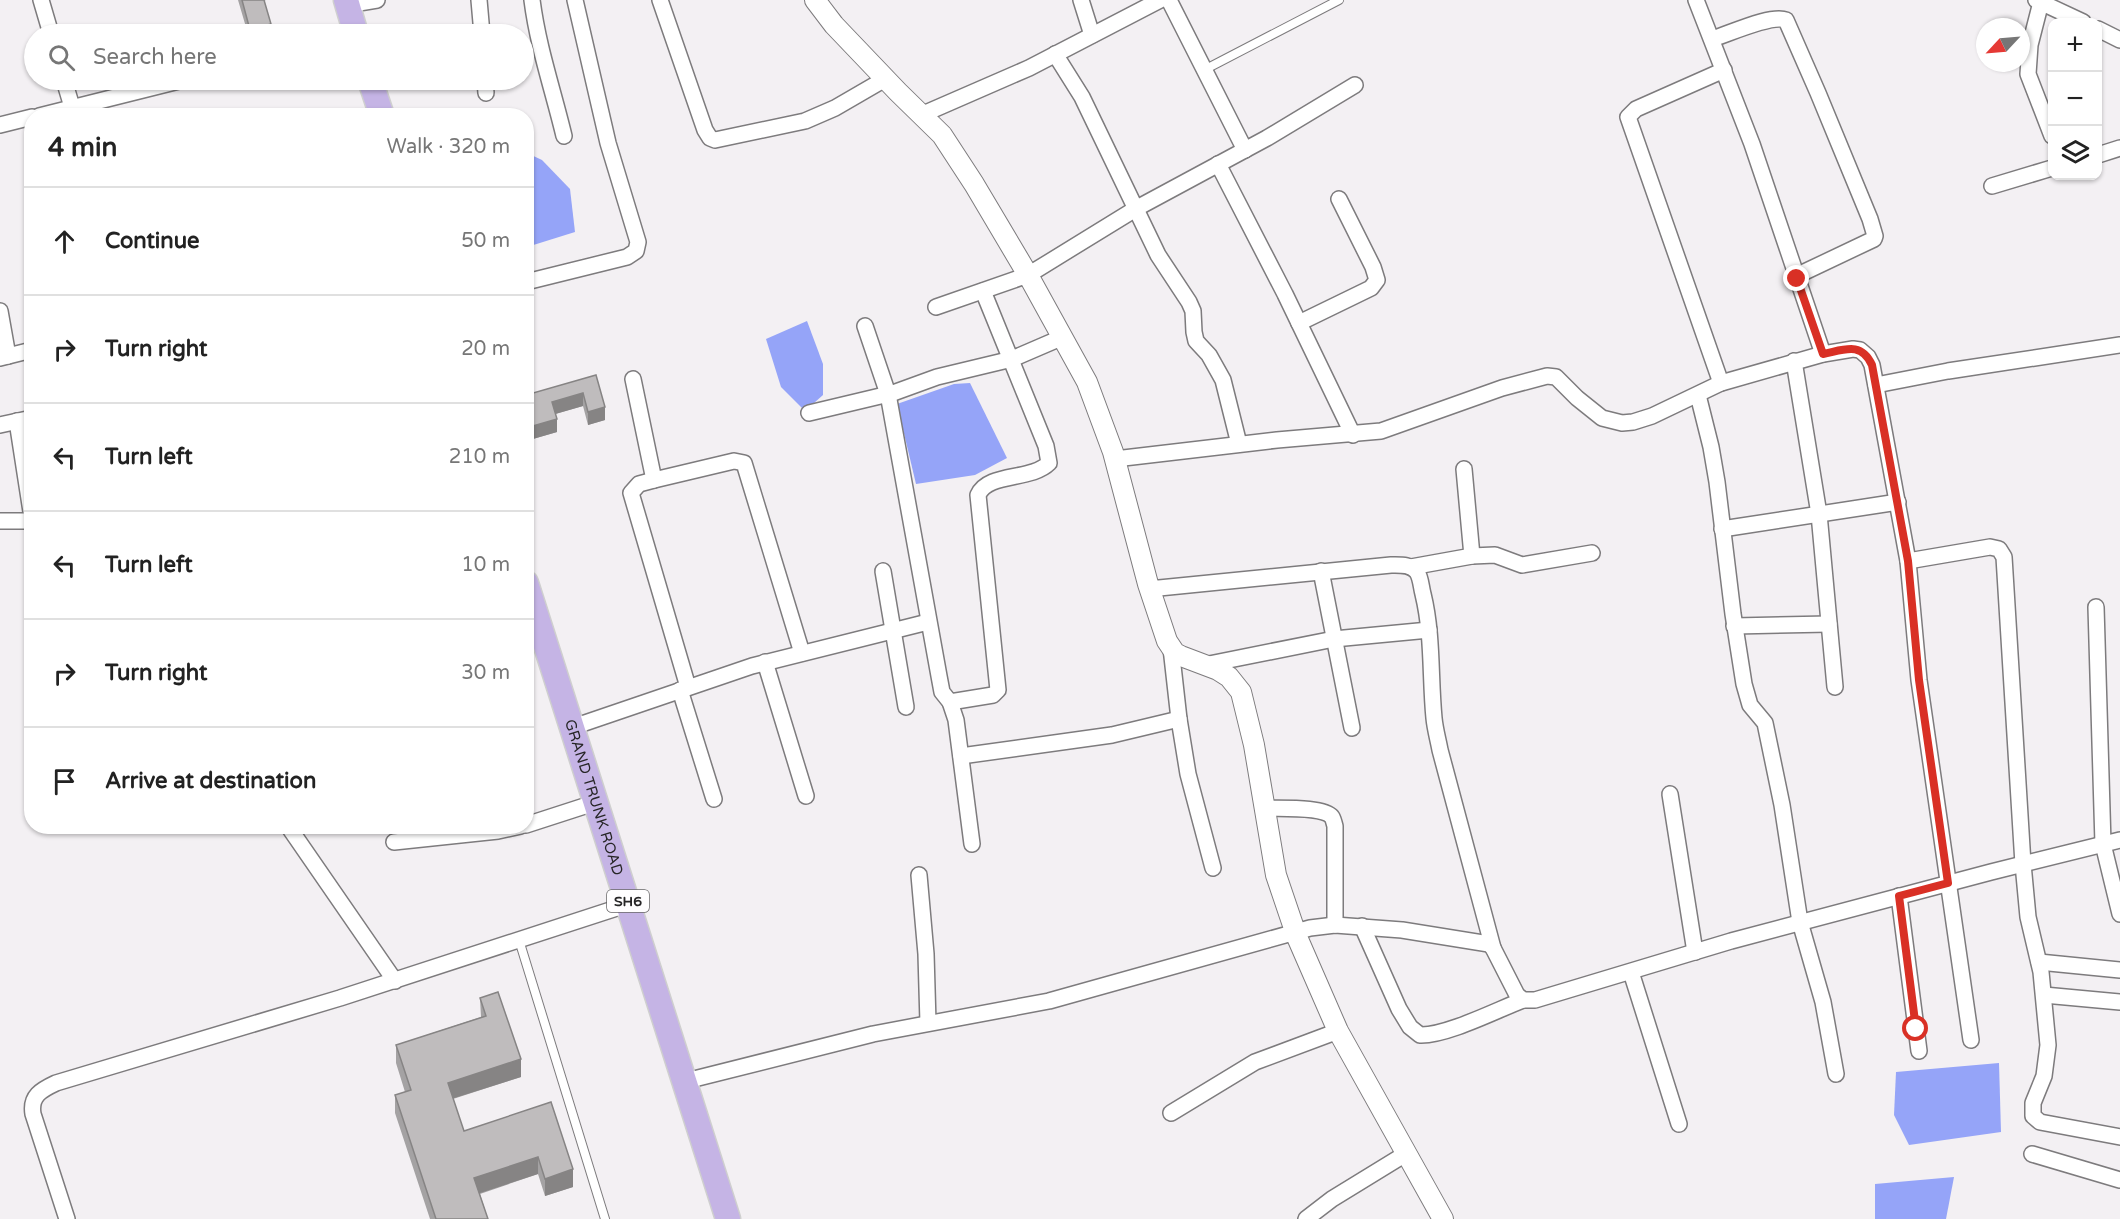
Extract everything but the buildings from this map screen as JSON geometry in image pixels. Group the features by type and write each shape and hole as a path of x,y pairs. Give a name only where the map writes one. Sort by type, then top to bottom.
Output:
{"main road":[{"path":"346,2 353,24"},
{"path":"373,90 379,108"},
{"name":"GRAND TRUNK ROAD","path":"534,608 728,1219"}],"street":[{"path":"41,0 48,24"},
{"path":"346,2 377,0"},
{"path":"479,0 481,24"},
{"path":"532,0 539,45 564,136"},
{"path":"534,280 627,257 636,251 638,242 608,143 574,0"},
{"path":"660,0 705,130 710,138 715,140 813,118 836,108 885,79"},
{"path":"815,0 834,25 942,135 1028,275 1087,382 1115,459 1149,590 1167,641 1187,660 1229,676 1241,692 1254,745 1276,875 1297,937 1338,1031 1443,1219"},
{"path":"1081,0 1092,35"},
{"path":"921,115 1029,68 1160,0"},
{"path":"1169,0 1245,150"},
{"path":"1696,0 1752,144 1823,354"},
{"path":"2048,126 2028,74 2030,45 2038,1 2074,18"},
{"path":"1712,39 1770,20 1786,20 1870,219 1874,239 1796,276"},
{"path":"2102,32 2120,40"},
{"path":"1055,54 1082,97 1158,255 1189,302 1193,311 1196,341 1209,355 1223,380 1239,444"},
{"path":"1721,383 1628,117 1636,109 1724,70"},
{"path":"936,307 1028,275 1137,208 1245,150 1355,86"},
{"path":"67,90 72,107"},
{"path":"68,108 142,90"},
{"path":"0,125 24,119"},
{"path":"2102,153 2120,148"},
{"path":"1218,165 1353,435"},
{"path":"1992,186 2048,169"},
{"path":"1299,323 1371,288 1377,280 1373,267 1339,199"},
{"path":"950,702 993,695 998,690 977,500 980,490 989,483 1037,471 1049,463 1046,446 983,291"},
{"path":"0,311 4,357 24,352"},
{"path":"865,326 888,394 942,692 950,702 956,720 972,844"},
{"path":"809,413 888,394 938,377 1012,358 1063,337"},
{"path":"1876,385 1948,371 2120,345"},
{"path":"1115,459 1239,444 1381,431 1502,388 1547,376 1556,377 1602,418 1622,423 1652,416 1721,383 1794,361 1853,349 1865,353 1872,365 1908,561 1919,680 1971,1041"},
{"path":"1794,361 1819,514 1835,687"},
{"path":"633,379 654,480"},
{"path":"1698,394 1711,447 1734,626 1747,697 1750,705 1765,723 1782,805 1800,922 1822,1002 1836,1074"},
{"path":"0,424 24,419"},
{"path":"714,800 631,493 639,484 734,461 744,463 802,653"},
{"path":"1464,470 1472,556"},
{"path":"1722,530 1898,502"},
{"path":"0,521 24,520"},
{"path":"1908,561 1990,547 1999,549 2004,556 2023,864 2028,917 2044,995 2048,1045 2044,1076 2033,1103 2033,1116 2040,1122 2120,1137"},
{"path":"1149,590 1391,565 1411,567 1472,556 1495,555 1522,566 1593,553"},
{"path":"1411,567 1418,575 1429,630 1434,718 1440,750 1493,948 1517,995 1523,999"},
{"path":"883,571 906,707"},
{"path":"1321,572 1352,728"},
{"path":"2096,607 2103,844 2120,914"},
{"path":"573,727 765,662 928,622"},
{"path":"1734,626 1829,624"},
{"path":"1204,665 1334,639 1429,630"},
{"path":"1172,648 1179,718 1188,774 1213,868"},
{"path":"765,662 806,796"},
{"path":"961,756 1112,735 1179,718"},
{"path":"1670,794 1695,952"},
{"path":"534,822 597,802"},
{"path":"1264,808 1325,811 1333,817 1335,826 1335,925"},
{"path":"294,834 395,981"},
{"path":"394,842 470,834"},
{"path":"1362,926 1399,1009 1410,1027 1420,1035 1433,1034 1523,999 1535,1000 1800,922 2120,840"},
{"path":"919,875 926,954 928,1023"},
{"path":"1899,896 1919,1051"},
{"path":"67,1219 33,1114 34,1099 40,1090 56,1083 395,981 629,904"},
{"path":"686,1082 873,1034 1049,1001 1188,964 1296,931 1335,925 1362,926 1472,940 1489,944 1493,948"},
{"path":"2039,962 2120,970"},
{"path":"1631,972 1679,1124"},
{"path":"2044,995 2120,1002"},
{"path":"1171,1113 1264,1058 1338,1031"},
{"path":"1306,1219 1332,1199 1407,1153"},
{"path":"2032,1154 2120,1180"}],"lane":[{"path":"1204,70 1339,0"},
{"path":"519,940 605,1219"}],"water":[{"path":"534,156 542,160 570,189 575,232 534,245"},
{"path":"807,321 823,364 823,395 805,411 781,387 766,339"},
{"path":"970,383 1007,458 975,475 916,484 897,404 954,384"},
{"path":"1999,1063 2001,1132 1909,1145 1894,1115 1896,1072"},
{"path":"1954,1177 1946,1219 1875,1219 1875,1184"}],"route":[{"path":"1797,279 1823,354 1860,350 1865,353 1872,365 1908,561 1919,680 1948,883 1899,896 1916,1029"}]}
